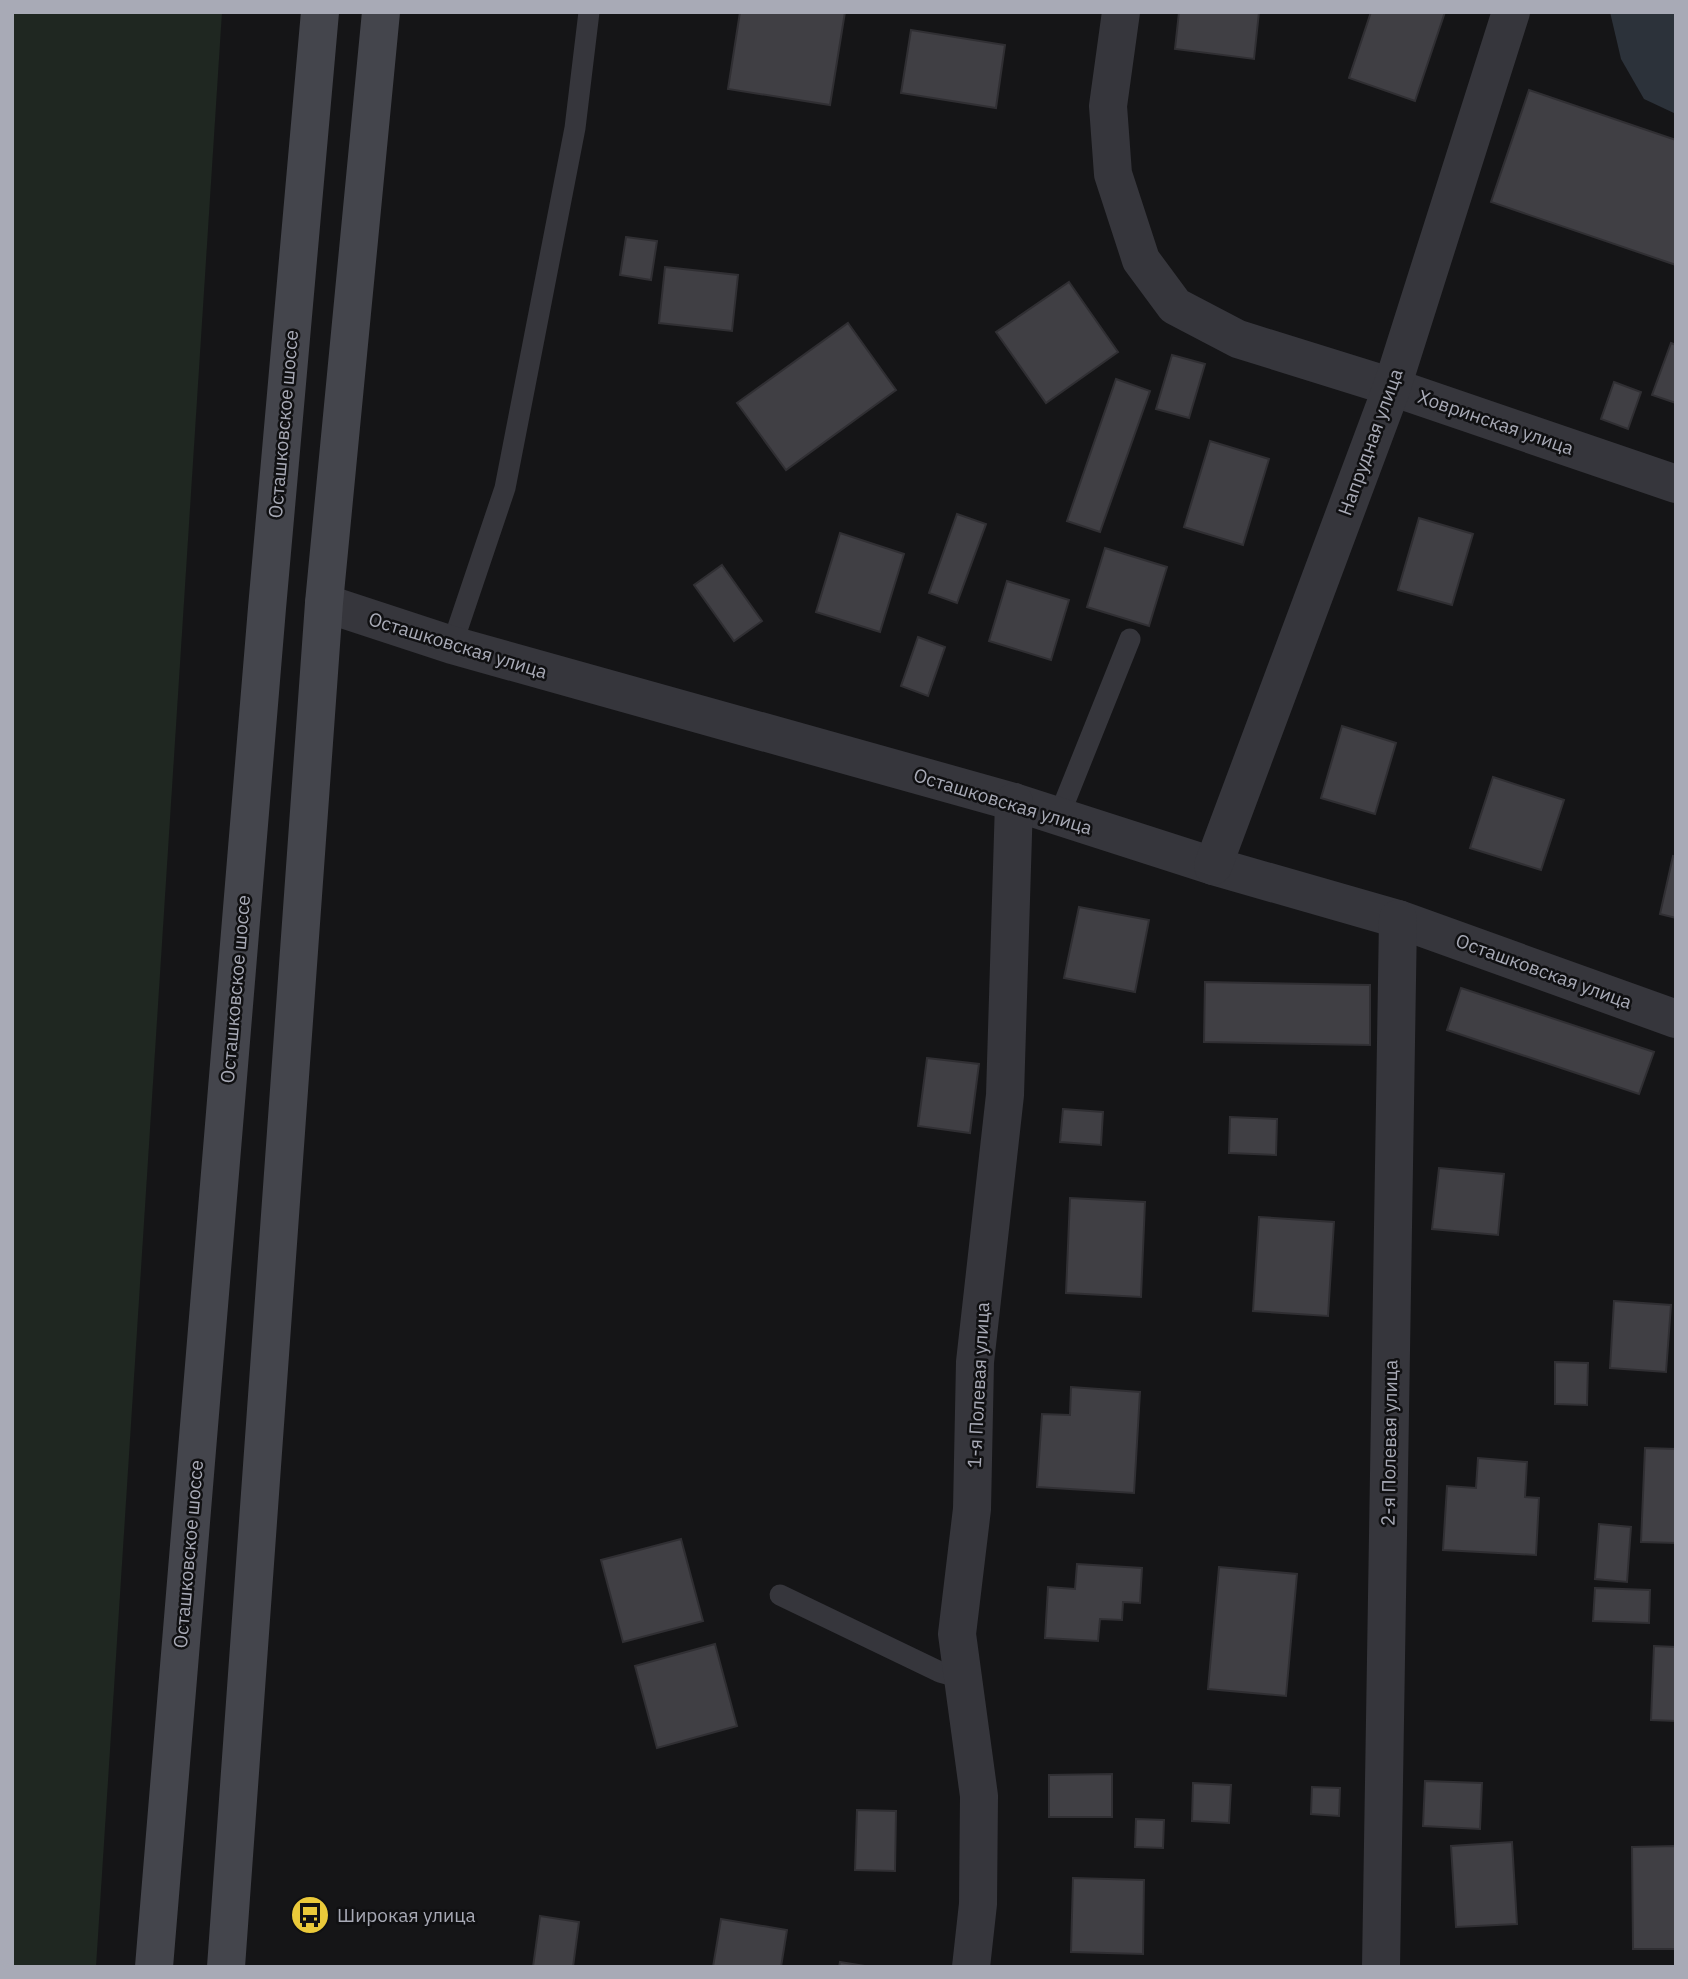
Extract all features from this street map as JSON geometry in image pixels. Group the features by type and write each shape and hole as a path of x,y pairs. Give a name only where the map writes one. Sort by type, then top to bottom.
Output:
{"main road":[{"name":"Осташковское шоссе","path":"154,1967 267,608 320,12"},
{"path":"226,1967 324,603 381,12"}],"street":[{"name":"Ховринская улица","path":"1122,12 1108,106 1113,174 1141,260 1175,306 1238,339 1392,387 1676,484"},
{"name":"Напрудная улица","path":"1213,866 1392,387 1511,12"},
{"name":"Осташковская улица","path":"324,603 452,645 1014,802 1213,866 1398,919 1676,1019"},
{"name":"1-я Полевая улица","path":"971,1967 978,1904 979,1796 957,1634 972,1510 975,1362 1005,1096 1014,802"},
{"name":"2-я Полевая улица","path":"1381,1967 1398,919"}],"lane":[{"path":"452,645 505,488 575,128 589,12"},
{"path":"1059,817 1130,639"},
{"path":"780,1595 940,1672 962,1678"}],"shaded area":[{"path":"12,12 222,12 96,1967 12,1967"},
{"path":"1610,12 1676,12 1676,114 1644,99 1621,59"}],"building":[{"path":"740,12 845,12 830,105 728,89"},
{"path":"1179,12 1259,12 1254,59 1175,49"},
{"path":"1371,12 1445,12 1415,101 1349,78"},
{"path":"911,30 1005,45 996,108 901,93"},
{"path":"1529,90 1676,140 1676,265 1491,202"},
{"path":"626,237 657,241 651,280 620,275"},
{"path":"665,267 738,275 732,331 659,323"},
{"path":"1069,282 1118,352 1046,403 996,332"},
{"path":"848,323 896,390 786,470 737,403"},
{"path":"1671,343 1676,345 1676,403 1652,395"},
{"path":"1172,355 1205,364 1189,418 1156,409"},
{"path":"1116,379 1150,391 1100,532 1067,521"},
{"path":"1614,382 1641,392 1628,429 1601,419"},
{"path":"1210,441 1269,459 1243,545 1184,527"},
{"path":"957,514 986,524 957,603 929,593"},
{"path":"1419,518 1473,534 1452,605 1398,590"},
{"path":"840,533 904,554 880,632 816,612"},
{"path":"1105,548 1167,567 1149,626 1087,607"},
{"path":"722,565 762,621 734,641 694,585"},
{"path":"1007,581 1069,600 1051,660 989,641"},
{"path":"918,637 945,647 928,696 901,686"},
{"path":"1342,726 1396,743 1375,814 1321,798"},
{"path":"1493,777 1564,800 1541,870 1470,848"},
{"path":"1673,856 1676,857 1676,918 1660,914"},
{"path":"1079,907 1149,920 1135,992 1064,978"},
{"path":"1205,982 1370,985 1370,1045 1204,1042"},
{"path":"1461,988 1654,1052 1639,1094 1447,1030"},
{"path":"927,1058 979,1064 970,1133 918,1126"},
{"path":"1063,1109 1103,1112 1101,1145 1060,1142"},
{"path":"1230,1117 1277,1119 1276,1155 1229,1153"},
{"path":"1439,1168 1504,1174 1498,1235 1432,1229"},
{"path":"1070,1198 1145,1202 1141,1297 1066,1293"},
{"path":"1259,1217 1334,1222 1328,1316 1253,1311"},
{"path":"1614,1301 1671,1305 1666,1372 1610,1368"},
{"path":"1555,1362 1588,1363 1587,1405 1555,1404"},
{"path":"1071,1387 1140,1392 1134,1493 1037,1487 1042,1414 1070,1415"},
{"path":"1645,1448 1676,1449 1676,1543 1641,1542"},
{"path":"1478,1458 1527,1462 1525,1497 1539,1498 1536,1555 1443,1550 1447,1486 1476,1488"},
{"path":"1599,1524 1631,1527 1627,1582 1595,1579"},
{"path":"681,1539 703,1621 623,1642 601,1560"},
{"path":"1077,1564 1142,1568 1140,1603 1123,1602 1122,1620 1100,1619 1098,1641 1045,1638 1048,1587 1075,1589"},
{"path":"1219,1567 1297,1574 1286,1696 1208,1689"},
{"path":"1595,1588 1650,1590 1649,1623 1593,1621"},
{"path":"715,1644 737,1726 657,1748 635,1666"},
{"path":"1654,1646 1676,1647 1676,1721 1651,1720"},
{"path":"1112,1774 1112,1817 1049,1817 1049,1775"},
{"path":"1425,1781 1482,1783 1480,1829 1423,1826"},
{"path":"1193,1783 1231,1785 1229,1823 1192,1821"},
{"path":"1312,1787 1340,1788 1339,1816 1311,1814"},
{"path":"857,1810 896,1811 895,1871 855,1870"},
{"path":"1136,1819 1164,1820 1163,1848 1135,1847"},
{"path":"1512,1842 1517,1924 1456,1927 1451,1846"},
{"path":"1676,1846 1676,1949 1633,1949 1632,1847"},
{"path":"1073,1878 1144,1880 1143,1954 1071,1952"},
{"path":"540,1916 579,1922 573,1967 533,1967"},
{"path":"721,1919 787,1930 781,1967 713,1967"},
{"path":"840,1962 871,1967 839,1967"}],"place":[{"name":"Широкая улица","path":"310,1915"}]}
